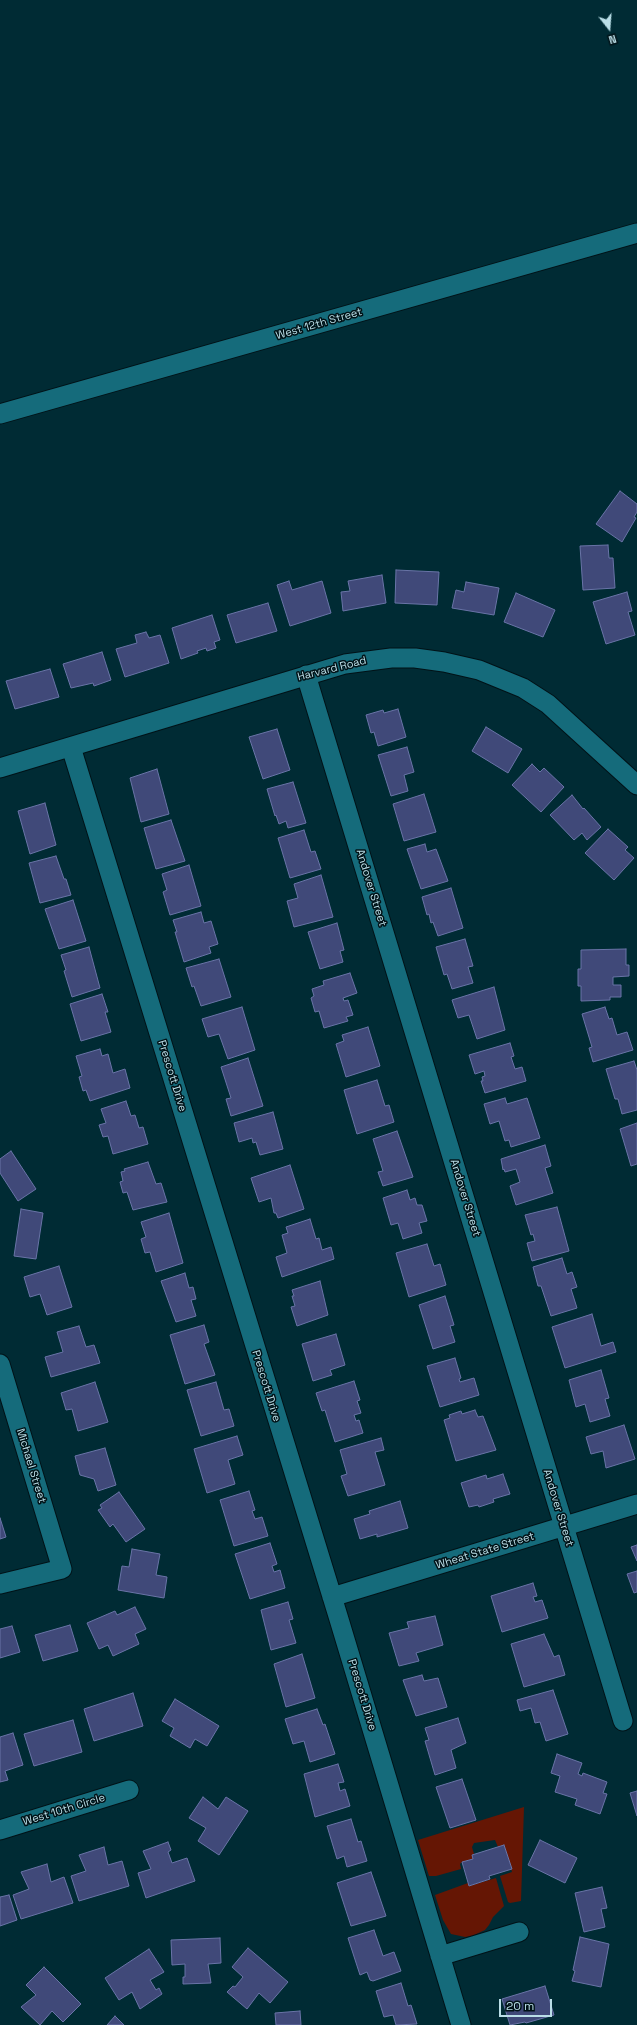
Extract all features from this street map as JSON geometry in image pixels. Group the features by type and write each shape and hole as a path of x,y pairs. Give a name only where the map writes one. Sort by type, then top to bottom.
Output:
{"street":[{"name":"West 12th Street","path":"0,414 637,233"},
{"name":"Harvard Road","path":"0,768 345,664 391,658 444,662 479,670 523,688 548,704 637,785"},
{"name":"Andover Street","path":"306,675 623,1721"},
{"name":"Prescott Drive","path":"71,747 332,1597 461,2025"},
{"name":"Michael Street","path":"0,1364 62,1569 0,1584"},
{"name":"Wheat State Street","path":"332,1597 637,1504"},
{"name":"West 10th Circle","path":"0,1830 128,1790"},
{"path":"440,1956 519,1932"}],"shaded area":[{"path":"524,1807 521,1901 508,1902 500,1876 512,1872 504,1845 498,1847 495,1840 474,1843 472,1847 474,1854 472,1855 473,1859 462,1862 460,1864 461,1869 436,1876 429,1876 418,1840"},
{"path":"496,1878 504,1906 493,1917 485,1930 472,1936 465,1937 451,1934 443,1920 435,1895 468,1883 469,1886"}],"building":[{"path":"620,491 637,504 637,512 634,517 636,518 622,542 596,524"},
{"path":"608,545 609,558 613,558 615,588 583,590 580,546"},
{"path":"396,570 439,572 437,605 395,603"},
{"path":"382,575 386,603 343,611 341,592 350,591 348,581"},
{"path":"289,581 292,590 322,581 331,613 290,626 277,585"},
{"path":"466,582 499,588 494,615 452,608 456,590 464,592"},
{"path":"627,592 632,611 628,612 635,635 606,644 593,602"},
{"path":"516,593 555,610 543,637 504,622"},
{"path":"268,603 277,631 236,643 227,615"},
{"path":"212,615 220,640 214,642 216,648 207,651 206,648 197,651 198,653 181,659 172,628"},
{"path":"146,632 149,638 160,635 169,663 125,677 116,649 137,643 135,635"},
{"path":"102,652 111,680 94,686 93,683 71,688 63,664"},
{"path":"50,669 59,697 15,709 6,681"},
{"path":"398,709 406,737 378,746 374,732 371,733 366,715 383,710 384,713"},
{"path":"486,727 522,749 508,773 472,751"},
{"path":"277,729 290,770 263,779 249,737"},
{"path":"407,747 414,772 404,775 408,791 391,796 378,755"},
{"path":"532,764 540,772 544,768 564,787 541,812 512,785"},
{"path":"157,769 169,814 141,822 130,778"},
{"path":"293,782 306,823 288,828 286,821 279,824 267,789"},
{"path":"424,794 436,832 404,841 393,804"},
{"path":"572,795 583,809 584,808 601,827 587,840 582,833 574,840 550,815"},
{"path":"45,803 56,845 30,854 18,811"},
{"path":"171,820 185,861 156,869 144,828"},
{"path":"608,829 628,847 625,850 634,858 614,880 585,853"},
{"path":"304,830 311,852 315,851 321,869 290,878 278,838"},
{"path":"425,844 427,852 436,849 448,881 421,889 407,849"},
{"path":"56,856 71,895 40,903 29,863"},
{"path":"189,865 201,906 170,915 163,892 167,890 162,874"},
{"path":"321,875 333,917 294,927 287,901 298,898 294,884"},
{"path":"451,888 463,928 438,936 433,922 431,923 429,914 427,915 422,897"},
{"path":"73,900 86,941 59,949 45,909"},
{"path":"201,912 204,923 211,921 218,944 209,947 211,953 184,962 173,920"},
{"path":"337,923 344,950 340,951 343,962 320,969 308,932"},
{"path":"465,939 473,966 468,967 473,983 452,989 447,974 444,975 436,947"},
{"path":"89,947 100,988 72,997 61,955"},
{"path":"626,949 626,965 629,965 629,976 613,977 613,985 621,985 621,997 610,997 610,1000 581,1001 581,986 578,986 578,969 581,969 581,950"},
{"path":"219,959 231,997 201,1006 194,986 192,987 186,968"},
{"path":"350,973 357,993 343,998 344,1001 348,1000 353,1015 346,1017 348,1021 324,1028 319,1011 315,1012 311,998 314,996 312,989 324,985 323,981"},
{"path":"494,987 505,1030 477,1039 469,1015 458,1018 452,1000"},
{"path":"102,994 108,1012 105,1012 111,1032 81,1041 70,1004"},
{"path":"242,1007 255,1050 228,1059 219,1034 208,1037 202,1019"},
{"path":"605,1007 609,1019 612,1018 617,1035 627,1032 633,1050 593,1062 589,1048 592,1047 582,1014"},
{"path":"368,1027 380,1066 346,1077 336,1044 344,1041 342,1035"},
{"path":"510,1043 514,1056 511,1057 515,1069 522,1067 526,1081 485,1093 481,1081 483,1081 482,1077 485,1076 484,1071 475,1074 469,1055"},
{"path":"100,1049 102,1056 108,1054 113,1073 125,1069 130,1088 90,1101 86,1090 83,1091 79,1077 82,1076 76,1056"},
{"path":"248,1058 263,1106 231,1116 226,1099 231,1098 221,1067"},
{"path":"634,1061 637,1070 637,1110 622,1114 618,1099 615,1099 606,1069"},
{"path":"377,1080 385,1106 389,1105 394,1122 357,1134 344,1090"},
{"path":"505,1098 507,1104 527,1098 540,1138 511,1147 509,1140 505,1141 499,1121 490,1124 484,1104"},
{"path":"126,1101 131,1116 135,1115 139,1128 143,1127 148,1144 113,1154 108,1136 103,1137 99,1125 106,1123 101,1109"},
{"path":"273,1112 283,1149 260,1155 256,1142 253,1143 252,1138 239,1142 234,1123"},
{"path":"637,1123 637,1164 631,1166 620,1129"},
{"path":"397,1131 413,1177 383,1186 378,1172 383,1171 373,1139"},
{"path":"545,1145 551,1166 545,1168 553,1193 516,1205 510,1186 520,1182 516,1169 505,1172 504,1169 503,1170 501,1159"},
{"path":"11,1151 36,1189 18,1201 0,1173 0,1159"},
{"path":"148,1162 156,1184 161,1183 167,1202 133,1210 127,1192 123,1193 120,1182 123,1181 121,1172 125,1171 124,1169"},
{"path":"290,1165 304,1209 278,1218 276,1213 274,1213 271,1198 259,1202 251,1178"},
{"path":"407,1190 410,1200 415,1198 417,1205 422,1205 427,1221 419,1223 422,1233 403,1239 398,1223 391,1225 383,1198"},
{"path":"557,1207 569,1251 532,1261 527,1243 535,1241 533,1234 531,1235 525,1215"},
{"path":"21,1209 43,1213 36,1259 14,1256"},
{"path":"169,1213 183,1263 156,1272 150,1252 145,1253 141,1239 146,1237 141,1222"},
{"path":"310,1219 316,1239 319,1238 322,1250 331,1247 334,1259 282,1277 276,1257 287,1253 282,1235 288,1233 286,1227"},
{"path":"427,1244 434,1266 440,1264 446,1285 409,1297 396,1253"},
{"path":"562,1258 567,1274 572,1272 577,1287 571,1289 577,1308 551,1316 541,1286 538,1286 533,1267"},
{"path":"59,1266 72,1307 47,1315 40,1294 30,1297 24,1277"},
{"path":"185,1273 189,1288 193,1287 196,1299 191,1300 196,1316 176,1322 161,1281"},
{"path":"320,1281 328,1315 297,1326 291,1307 295,1306 292,1290"},
{"path":"445,1296 454,1325 450,1326 455,1342 433,1349 419,1305"},
{"path":"592,1314 601,1346 613,1342 616,1352 565,1368 552,1327"},
{"path":"204,1325 209,1342 204,1344 215,1375 185,1384 170,1335"},
{"path":"79,1326 86,1347 94,1345 100,1363 51,1377 45,1357 63,1352 57,1332"},
{"path":"336,1334 345,1365 330,1370 332,1375 313,1381 302,1344"},
{"path":"455,1358 461,1378 459,1379 460,1382 474,1378 479,1395 440,1407 427,1366"},
{"path":"601,1370 609,1398 605,1399 610,1416 590,1422 585,1404 576,1407 569,1380"},
{"path":"354,1381 360,1400 357,1401 361,1413 354,1415 356,1421 359,1420 363,1433 335,1442 325,1410 322,1411 316,1393"},
{"path":"95,1382 108,1422 78,1431 72,1409 66,1410 61,1393"},
{"path":"216,1382 224,1410 229,1409 234,1426 201,1436 187,1390"},
{"path":"475,1410 478,1417 483,1416 496,1450 456,1461 444,1420 450,1418 449,1415 461,1411 462,1414"},
{"path":"624,1425 635,1459 606,1468 603,1451 591,1454 586,1437"},
{"path":"237,1436 243,1455 228,1460 235,1484 207,1493 194,1449"},
{"path":"381,1438 384,1450 375,1452 385,1485 348,1496 341,1476 347,1474 340,1450"},
{"path":"105,1448 116,1485 98,1491 94,1479 80,1475 75,1456"},
{"path":"503,1474 510,1494 493,1499 494,1502 479,1507 478,1505 469,1507 461,1483 486,1475 487,1479"},
{"path":"249,1491 255,1510 252,1511 255,1519 262,1517 268,1536 234,1546 220,1500"},
{"path":"119,1492 145,1529 126,1542 113,1524 110,1527 98,1510 102,1508 100,1505"},
{"path":"400,1501 408,1528 377,1537 377,1534 360,1539 354,1519 370,1514 369,1511"},
{"path":"0,1518 6,1537 0,1539"},
{"path":"270,1543 277,1564 272,1566 274,1572 280,1570 285,1588 250,1599 235,1554"},
{"path":"637,1545 637,1561 631,1547"},
{"path":"132,1549 160,1554 156,1575 167,1577 164,1598 118,1590 122,1566 129,1567"},
{"path":"637,1571 637,1592 634,1593 627,1574"},
{"path":"533,1583 537,1596 533,1597 535,1602 542,1600 548,1618 502,1632 491,1596"},
{"path":"288,1602 293,1619 289,1620 296,1643 271,1650 261,1610"},
{"path":"135,1607 146,1629 135,1634 139,1644 113,1656 108,1645 99,1649 87,1623 115,1611 117,1615"},
{"path":"435,1616 443,1645 416,1653 419,1661 399,1666 389,1633 409,1628 407,1622"},
{"path":"70,1625 78,1651 43,1661 35,1635"},
{"path":"12,1626 20,1652 0,1658 0,1629"},
{"path":"544,1634 554,1657 559,1655 565,1675 524,1687 511,1644"},
{"path":"302,1654 315,1698 286,1707 274,1664"},
{"path":"422,1675 424,1681 438,1678 447,1707 416,1716 403,1680"},
{"path":"553,1690 568,1734 546,1741 540,1722 535,1723 531,1708 520,1711 517,1700"},
{"path":"133,1693 143,1726 94,1741 84,1709"},
{"path":"175,1699 219,1726 207,1746 195,1739 190,1748 170,1736 174,1728 162,1721"},
{"path":"317,1709 323,1725 325,1724 335,1754 310,1762 304,1741 293,1744 285,1719"},
{"path":"458,1718 466,1743 451,1750 456,1768 435,1775 425,1741 429,1740 425,1728"},
{"path":"73,1720 82,1752 34,1766 24,1734"},
{"path":"13,1733 23,1765 5,1771 8,1780 0,1782 0,1737"},
{"path":"557,1754 582,1763 578,1774 582,1776 583,1773 607,1782 603,1793 607,1794 600,1814 575,1805 577,1799 555,1792 560,1776 551,1773"},
{"path":"338,1764 344,1782 338,1783 340,1791 345,1789 350,1806 315,1817 304,1774"},
{"path":"462,1779 476,1820 450,1828 436,1787"},
{"path":"637,1791 637,1816 630,1793"},
{"path":"203,1797 218,1809 226,1797 248,1811 219,1855 198,1841 206,1828 189,1818"},
{"path":"351,1819 358,1842 361,1841 367,1861 347,1867 344,1856 337,1859 327,1826"},
{"path":"540,1840 577,1858 565,1883 528,1865"},
{"path":"168,1842 171,1850 168,1852 172,1863 187,1858 195,1881 146,1898 138,1873 151,1869 143,1851"},
{"path":"504,1845 512,1869 489,1876 490,1879 469,1886 462,1862 473,1859 472,1855"},
{"path":"104,1847 108,1865 122,1861 129,1886 79,1901 71,1876 86,1871 79,1855"},
{"path":"47,1864 51,1882 64,1877 73,1903 21,1919 13,1895 29,1889 21,1872"},
{"path":"371,1872 386,1916 351,1926 337,1883"},
{"path":"602,1887 607,1908 601,1909 605,1927 584,1932 575,1893"},
{"path":"9,1895 17,1920 0,1926 0,1897"},
{"path":"374,1930 383,1956 394,1952 401,1971 373,1981 370,1980 367,1972 360,1975 348,1938"},
{"path":"580,1937 609,1944 601,1987 572,1981"},
{"path":"220,1938 221,1963 208,1964 211,1983 183,1984 183,1977 185,1977 185,1964 172,1965 171,1940"},
{"path":"248,1948 288,1982 270,2003 259,1993 247,2009 227,1992 233,1986 235,1987 243,1977 232,1967"},
{"path":"149,1949 164,1972 150,1980 156,1990 159,1988 162,1994 140,2009 132,1992 119,2000 105,1978"},
{"path":"44,1967 81,2004 63,2022 52,2011 40,2025 21,2007 36,1995 26,1985"},
{"path":"401,1983 408,2006 411,2005 417,2024 396,2025 393,2015 384,2017 376,1991"},
{"path":"545,1986 554,2015 526,2023 510,2025 502,1999"},
{"path":"300,2011 301,2025 276,2025 275,2013"},
{"path":"115,2016 124,2025 107,2025"}]}
